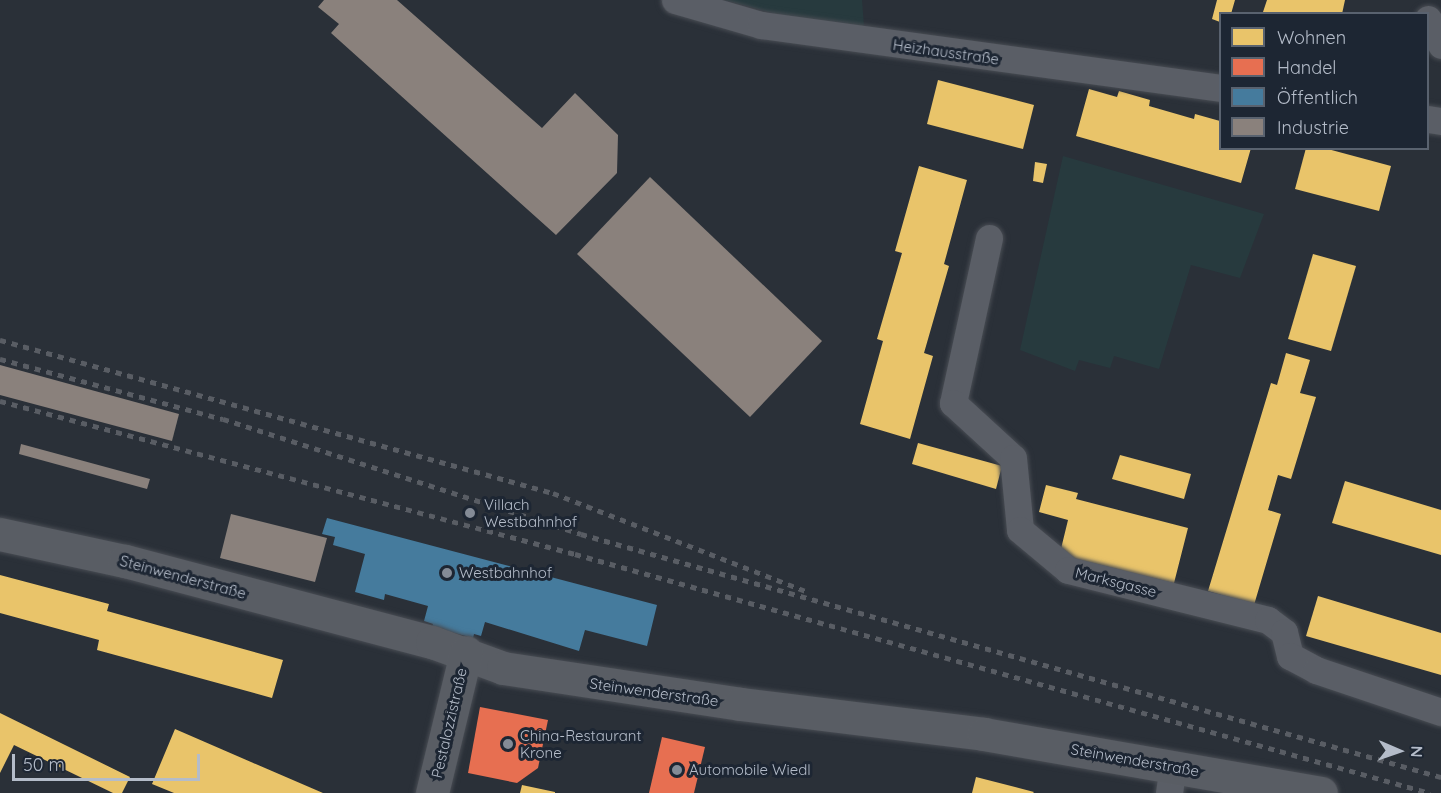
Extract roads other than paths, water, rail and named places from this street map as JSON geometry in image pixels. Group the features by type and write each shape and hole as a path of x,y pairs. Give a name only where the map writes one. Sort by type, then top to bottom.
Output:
{"main road":[{"name":"Steinwenderstraße","path":"0,534 125,561 466,652 503,668 572,681 984,734 1171,780 1321,793"},
{"name":"Pestalozzistraße","path":"432,793 466,652"}],"street":[{"name":"Heizhausstraße","path":"675,0 761,25 1219,88"},
{"path":"1429,21 1441,45"},
{"name":"Marksgasse","path":"989,238 953,403 1013,458 1020,530 1068,570 1268,620 1284,632 1290,656 1317,670 1441,712"}],"railway":[{"path":"0,340 553,493 806,591"},
{"path":"0,359 223,419 581,534 1441,777"},
{"path":"0,401 575,554 1430,793"}],"place":[{"name":"Villach Westbahnhof","path":"470,513"},
{"name":"Westbahnhof","path":"447,573"},
{"name":"China-Restaurant Krone","path":"508,744"},
{"name":"Automobile Wiedl","path":"677,770"}]}
